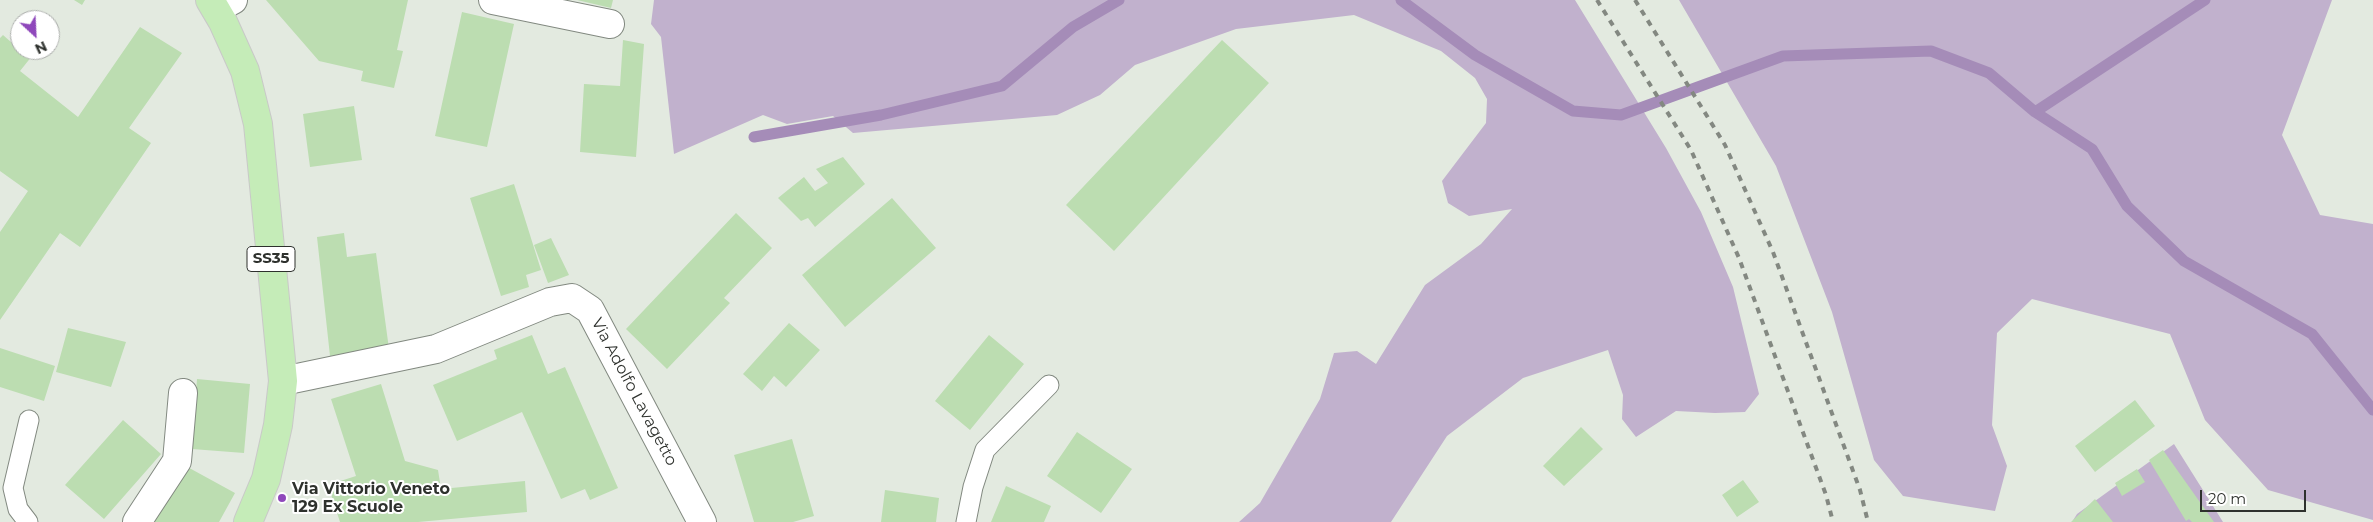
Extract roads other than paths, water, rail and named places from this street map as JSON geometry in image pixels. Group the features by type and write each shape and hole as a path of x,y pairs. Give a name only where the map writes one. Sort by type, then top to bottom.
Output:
{"main road":[{"name":"SS35","path":"220,3 245,71 258,124 283,381 278,425 266,479 248,522"}],"street":[{"path":"493,0 610,24"},
{"name":"Via Adolfo Lavagetto","path":"283,381 436,349 550,302 572,298 590,310 702,522"},
{"path":"137,522 177,461 183,393"}],"lane":[{"path":"966,522 973,487 985,450 1049,385"},
{"path":"28,420 13,488 18,509 28,522"}],"waterway":[{"path":"754,137 881,115 1002,86 1073,27 1119,0"},
{"path":"1401,0 1475,55 1573,111 1621,115 1783,56 1931,51 1989,73 2035,112 2092,149 2127,206 2184,261 2312,334 2373,410"},
{"path":"2035,112 2205,0"}],"railway":[{"path":"1597,0 1691,150 1739,258 1826,495 1833,522"},
{"path":"1635,0 1725,145 1773,252 1860,490 1868,522"}],"place":[{"name":"Via Vittorio Veneto 129 Ex Scuole","path":"282,498"}]}
